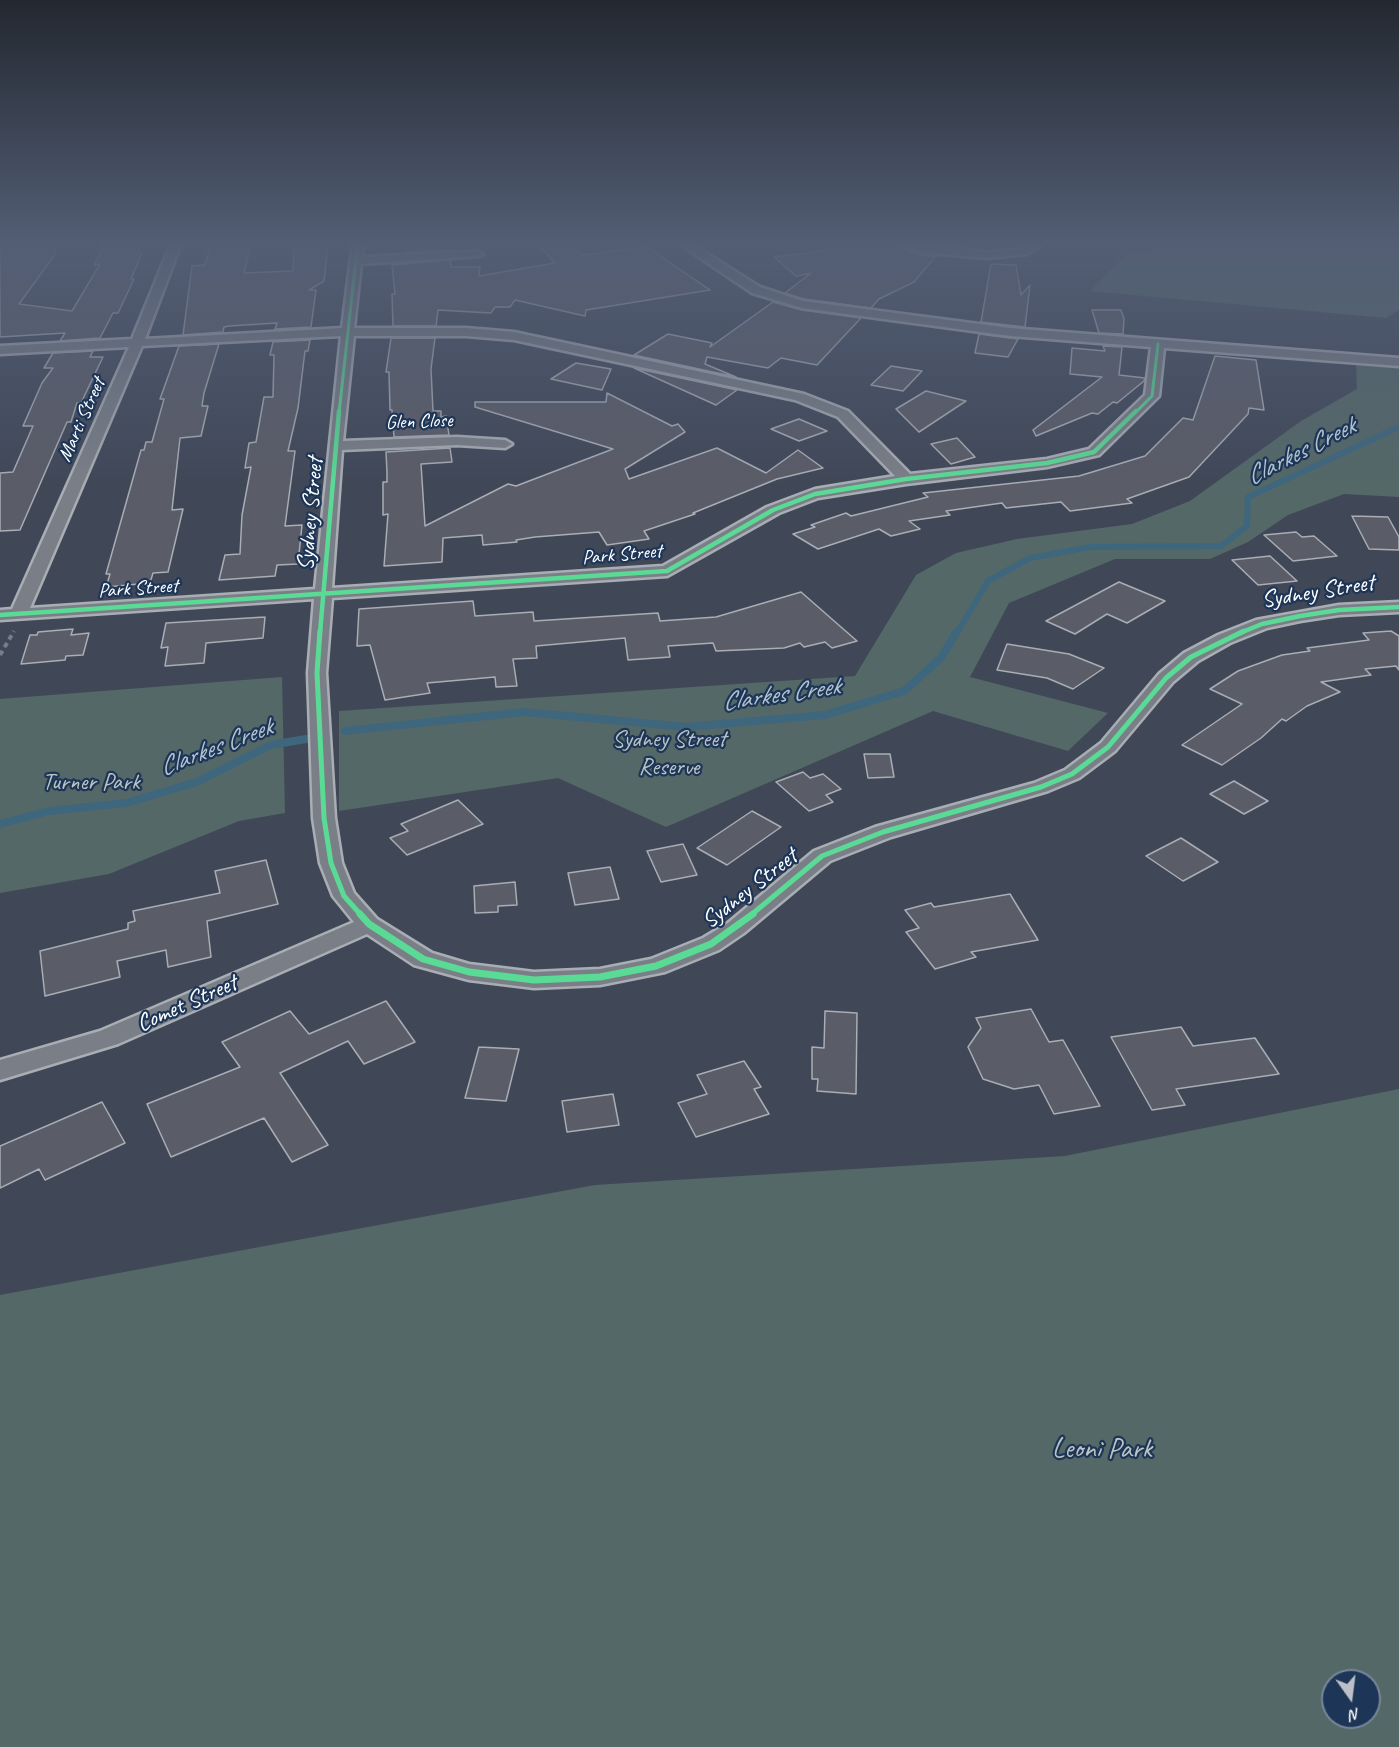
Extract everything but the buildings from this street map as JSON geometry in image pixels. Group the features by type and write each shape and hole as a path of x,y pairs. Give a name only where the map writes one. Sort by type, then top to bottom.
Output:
{"street":[{"name":"Marti Street","path":"19,613 145,323"},
{"name":"Sydney Street","path":"347,323 316,673 324,818 331,863 344,896 369,924 423,959 469,972 534,980 600,977 656,966 711,944 736,928 822,856 883,832 1041,787 1072,774 1108,747 1166,678 1191,657 1224,639 1262,624 1300,616 1339,610 1399,606"},
{"path":"940,323 1010,332 1399,362"},
{"path":"0,350 346,332 466,332 514,336 799,397 843,414 906,479"},
{"name":"Park Street","path":"0,615 667,571 772,510 815,494 906,479 1047,463 1094,452 1152,396 1158,344"},
{"name":"Glen Close","path":"335,446 457,441 505,444"},
{"name":"Comet Street","path":"0,1070 109,1038 369,924"}],"green space":[{"name":"Sydney Street Reserve","path":"1356,365 1399,368 1399,497 1344,494 1288,515 1248,542 1210,559 1115,559 1009,603 970,677 1108,713 1068,751 933,711 666,827 558,778 339,811 339,711 855,676 916,575 956,553 1017,539 1132,524 1190,501 1301,421 1357,389"},
{"name":"Turner Park","path":"282,677 285,813 239,821 109,874 0,893 0,699"},
{"name":"Leoni Park","path":"1399,1089 1399,1747 0,1747 0,1295 595,1185 1065,1156"}],"waterway":[{"name":"Clarkes Creek","path":"957,633 988,581 1030,558 1090,547 1221,546 1247,526 1248,497 1399,427"},
{"name":"Clarkes Creek","path":"345,731 524,712 686,727 825,715 904,691 941,658 957,631"},
{"name":"Clarkes Creek","path":"0,824 49,811 126,803 197,782 271,745 306,739"}],"cycle path":[{"path":"349,323 335,446 317,673 324,818 331,863 344,896 369,924 423,959 469,972 534,980 600,977 656,966 711,944 736,928 822,856 883,832 1041,787 1072,774 1108,747 1166,678 1191,657 1224,639 1262,624 1300,616 1339,610 1399,607"},
{"path":"0,615 667,571 773,510 815,494 906,479 1047,463 1094,452 1152,396 1158,344"}]}
